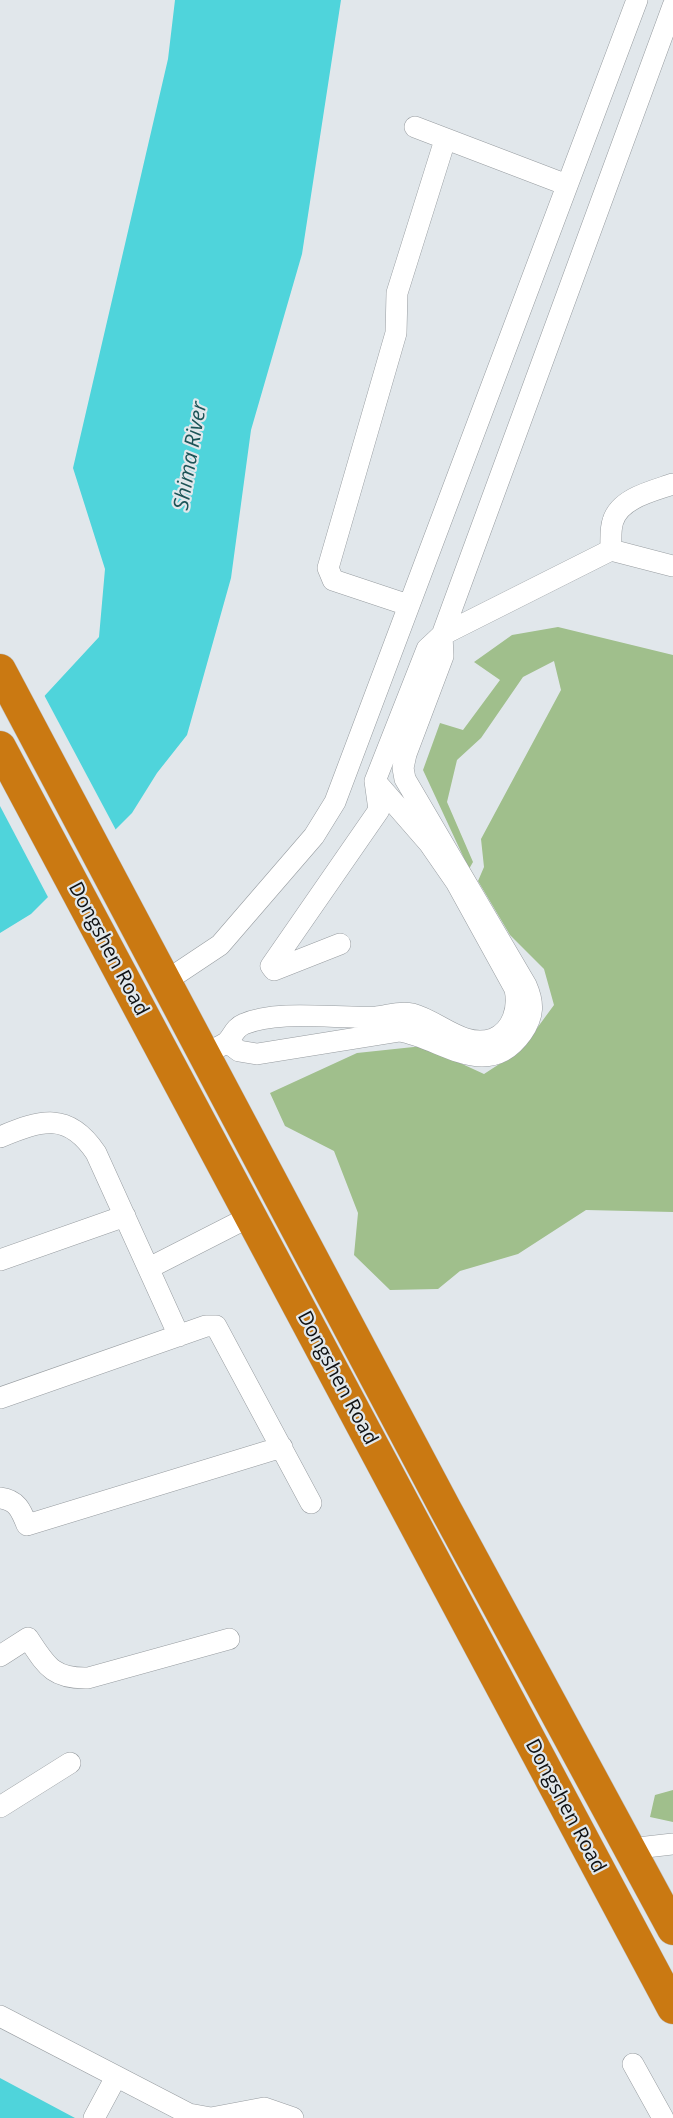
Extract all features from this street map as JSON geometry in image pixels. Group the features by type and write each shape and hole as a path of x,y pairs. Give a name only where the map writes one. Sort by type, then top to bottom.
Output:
{"highway":[{"name":"Dongshen Road","path":"0,670 166,981 216,1047 629,1849 673,1928"},
{"name":"Dongshen Road","path":"0,747 673,2008"}],"street":[{"path":"166,981 220,945 324,821 335,802 637,0"},
{"path":"216,1047 256,1054 400,1031 417,1035 470,1056 487,1057 504,1051 517,1040 527,1026 533,1008 526,985 405,780 403,768 406,754 443,656 442,635 673,6"},
{"path":"415,127 567,185"},
{"path":"408,605 333,580 328,568 396,333 397,292 445,140"},
{"path":"611,550 613,520 622,507 633,499 673,484"},
{"path":"340,944 300,958 279,970 274,970 271,966 379,810 375,781 427,649 442,635 611,550 673,566"},
{"path":"216,1047 245,1023 289,1016 368,1017 400,1013 413,1015 475,1042 494,1038 515,1016 518,1002 515,989 456,882 429,843 375,781"},
{"path":"0,1137 46,1121 62,1123 88,1140 179,1336"},
{"path":"0,1260 125,1216"},
{"path":"148,1268 250,1216"},
{"path":"0,1398 206,1326 219,1329 311,1503"},
{"path":"0,1498 12,1500 21,1507 27,1525 282,1447"},
{"path":"0,1656 28,1638 50,1670 70,1679 88,1678 228,1639"},
{"path":"0,1807 70,1763"},
{"path":"629,1849 673,1844"},
{"path":"0,2016 196,2116 218,2117 264,2108 293,2118"},
{"path":"633,2064 663,2118"},
{"path":"97,2112 116,2077"}],"green space":[{"path":"558,627 673,655 673,1212 586,1210 518,1254 460,1271 438,1289 390,1290 354,1255 358,1213 334,1151 285,1126 270,1093 357,1053 423,1046 484,1074 521,1050 554,1005 544,969 510,935 478,881 484,867 481,839 561,690 554,661 523,677 481,738 457,760 447,802 473,862 469,869 423,770 440,723 463,730 500,680 474,662 512,635"},
{"path":"673,1790 673,1822 650,1817 655,1795"}],"water":[{"name":"Shima River","path":"175,0 341,0 302,254 251,430 231,578 187,735 157,773 132,813 31,914 0,933 0,744 99,637 105,569 73,468 168,59"},
{"path":"0,2078 75,2118 0,2118"}],"pier":[{"path":"43,693 117,832 49,899 0,806 0,739"}]}
